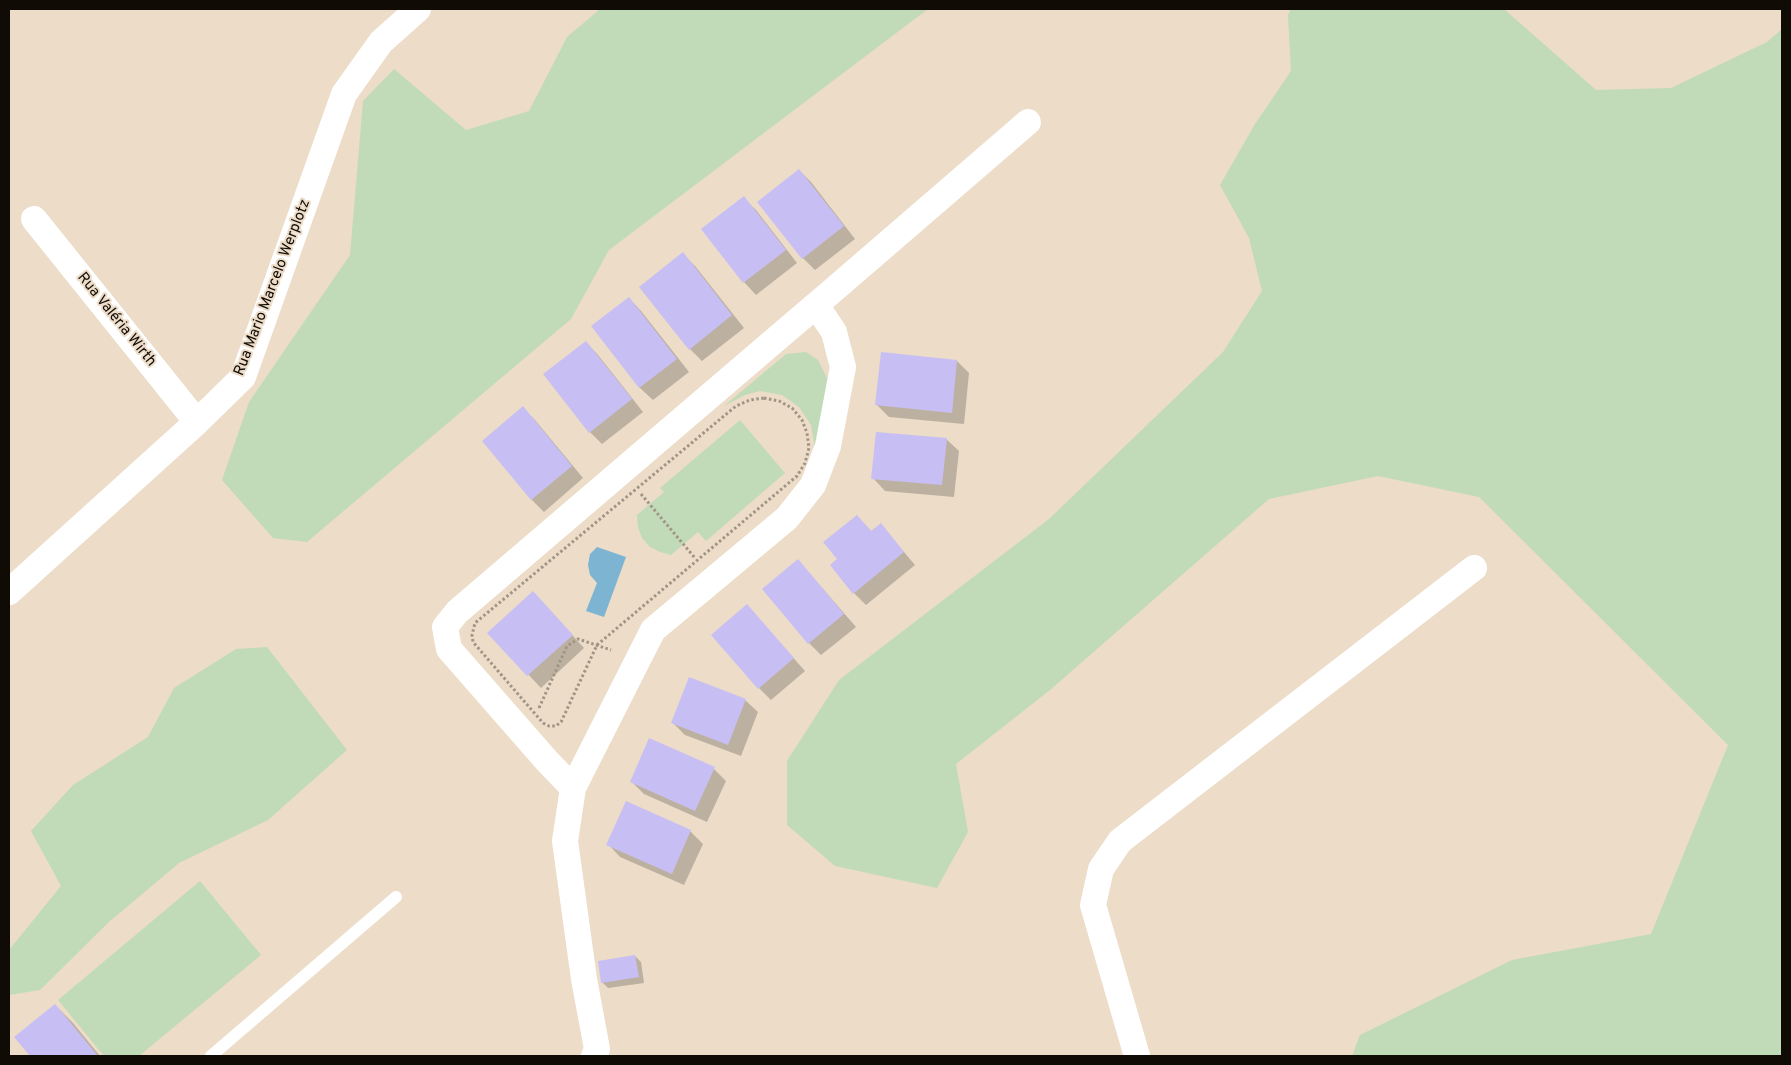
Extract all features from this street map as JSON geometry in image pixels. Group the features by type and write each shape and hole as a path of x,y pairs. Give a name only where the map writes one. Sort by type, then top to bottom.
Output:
{"street":[{"name":"Rua Mario Marcelo Werplotz","path":"9,592 197,422 243,377 344,94 381,42 418,9"},
{"path":"573,788 546,761 449,649 445,627 457,612 1028,122"},
{"name":"Rua Valéria Wirth","path":"34,219 197,422"},
{"path":"594,1056 597,1049 584,979 565,841 573,788 653,630 788,518 813,485 828,446 843,367 834,332 816,305"},
{"path":"1137,1056 1093,905 1101,869 1115,848 1120,841 1474,568"}],"lane":[{"path":"211,1056 396,897"}],"path":[{"path":"764,398 779,401 792,408 802,420 807,433 809,448 805,463 797,476 697,560 597,645 561,722 556,726 549,726 543,723 473,642 472,635 475,623 736,406 750,400 764,398"},
{"path":"636,488 697,560"},
{"path":"536,714 567,646 578,639 637,661"}],"green space":[{"path":"600,9 928,9 609,250 571,319 307,542 273,538 222,480 249,402 350,255 363,101 394,69 466,130 529,111 567,37"},
{"path":"1291,9 1504,9 1596,90 1671,88 1767,42 1782,29 1782,1056 1352,1056 1360,1035 1512,960 1651,934 1728,745 1479,497 1378,476 1269,499 1050,690 956,764 968,832 937,888 835,866 787,825 787,761 839,680 1049,519 1223,352 1262,291 1249,238 1220,185 1255,124 1291,71 1288,15"},
{"path":"806,352 818,360 827,378 826,400 812,464 814,443 811,425 799,407 782,395 760,391 745,395 724,406 786,354"},
{"path":"740,420 785,473 706,541 698,532 671,555 650,547 642,538 638,527 637,515 664,492 660,488"},
{"path":"267,647 347,750 268,820 179,863 109,922 40,990 9,995 9,950 61,886 31,831 73,785 148,737 174,688 236,649"},
{"path":"200,881 261,955 139,1056 104,1056 58,1000"}],"water":[{"path":"597,547 626,557 604,617 586,611 597,583 590,575 588,565 590,554"}],"building":[{"path":"799,169 844,226 802,259 757,202"},
{"path":"744,196 786,250 743,283 701,229"},
{"path":"683,252 732,315 689,350 639,287"},
{"path":"629,297 677,359 639,388 591,326"},
{"path":"586,341 632,399 589,433 543,374"},
{"path":"881,352 957,360 952,413 875,405"},
{"path":"523,406 572,466 531,500 482,441"},
{"path":"876,432 947,438 942,485 871,479"},
{"path":"857,515 871,531 881,523 904,552 853,594 830,565 837,559 823,542"},
{"path":"798,559 844,614 808,644 762,589"},
{"path":"533,591 573,635 527,676 487,633"},
{"path":"747,604 794,658 758,689 711,635"},
{"path":"689,677 746,699 728,745 671,723"},
{"path":"649,738 715,767 695,811 630,782"},
{"path":"626,801 691,830 672,874 606,845"},
{"path":"635,955 639,977 601,983 598,961"},
{"path":"55,1004 98,1056 30,1056 14,1037"}]}
